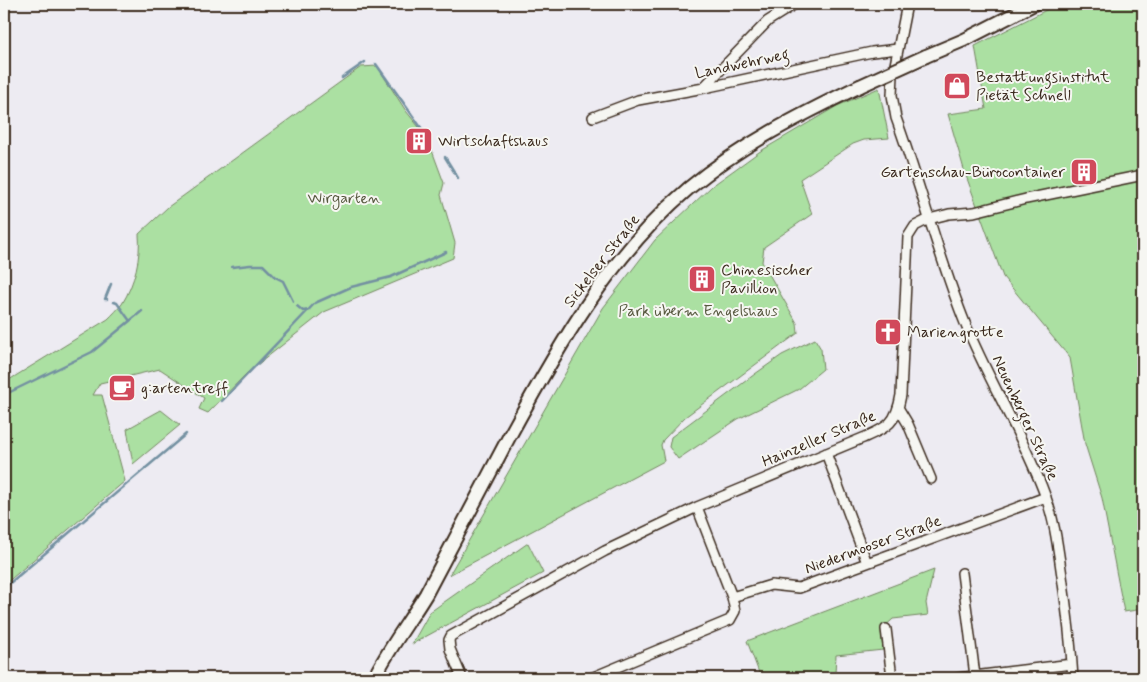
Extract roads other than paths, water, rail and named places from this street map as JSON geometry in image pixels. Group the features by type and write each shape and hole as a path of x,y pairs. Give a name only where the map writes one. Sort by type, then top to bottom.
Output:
{"main road":[{"name":"Sickelser Straße","path":"374,678 389,650 412,618 426,594 558,349 585,307 626,252 650,225 678,198 733,155 799,115 964,40 1034,4"}],"street":[{"path":"704,88 768,21 795,4"},
{"name":"Neuenberger Straße","path":"907,4 893,75 892,95 896,118 949,280 972,340 1029,454 1046,497 1057,538 1069,629 1073,678"},
{"name":"Landwehrweg","path":"593,117 638,100 704,88 834,59 898,49"},
{"path":"931,479 908,424 899,408 908,237 915,226 929,219 949,214 974,212 1026,199 1143,175"},
{"name":"Hainzeller Straße","path":"462,678 450,649 449,640 451,636 605,551 697,507 889,425 899,408"},
{"path":"826,453 867,563"},
{"name":"Niedermooser Straße","path":"732,597 771,585 799,588 1046,497"},
{"path":"591,678 730,620 735,611 732,597 697,507"},
{"path":"962,573 975,676"},
{"path":"886,630 892,678"},
{"path":"958,678 1072,664"}],"waterway":[{"path":"342,78 365,62"},
{"path":"376,64 427,136"},
{"path":"445,157 458,178"},
{"path":"222,401 315,303 351,287 391,277 446,252"},
{"path":"232,267 263,265 275,277 283,281 293,301"},
{"path":"107,299 105,299 111,284"},
{"path":"114,302 117,303 130,321"},
{"path":"297,306 303,311 309,310"},
{"path":"4,395 92,352 142,311"},
{"path":"4,588 186,434"}],"place":[{"name":"Bestattungsinstitut Pietät Schnell","path":"957,86"},
{"name":"Wirtschaftshaus","path":"419,141"},
{"name":"Gartenschau-Bürocontainer","path":"1084,172"},
{"name":"Chinesischer Pavillion","path":"702,279"},
{"name":"Mariengrotte","path":"888,332"},
{"name":"g:artentreff","path":"122,388"}],"park label":[{"name":"Wirgarten","path":"344,198"},
{"name":"Park überm Engelshaus","path":"698,311"}]}
